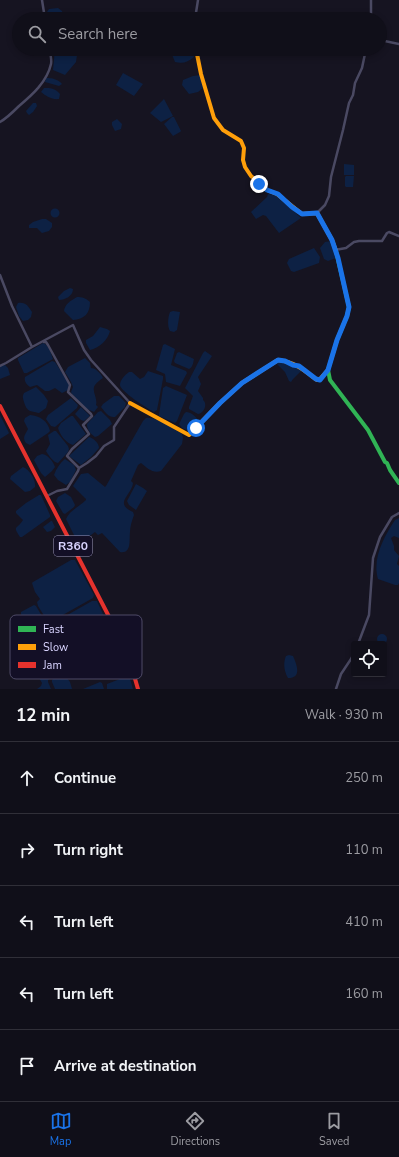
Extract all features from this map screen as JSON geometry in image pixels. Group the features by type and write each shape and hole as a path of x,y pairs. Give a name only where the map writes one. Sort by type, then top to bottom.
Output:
{"street":[{"path":"42,0 44,12"},
{"path":"196,12 198,0"},
{"path":"371,0 371,12"},
{"path":"387,41 399,44"},
{"path":"0,122 32,95 42,83 50,69 52,63 51,56"},
{"path":"197,56 214,118 223,130 241,141 244,148 243,160 245,167 251,176 267,190 278,194 302,214 317,213 325,205 329,196 331,177 349,103 353,94 355,83 362,68 365,56"},
{"path":"0,366 73,325 84,350 91,360 130,403 189,435 242,383 278,360 299,366 316,379 320,380 328,370 349,307 332,240 317,213"},
{"path":"335,250 346,248 354,242 359,241 382,241 386,233 389,232 399,236"},
{"path":"0,275 12,306 32,347"},
{"path":"43,342 46,342 48,345 70,385 68,392 92,416 83,425 89,434 72,449 67,456 79,468"},
{"path":"328,370 330,380 368,430 399,484"},
{"path":"47,496 67,489 79,468 92,460 104,446 114,440 114,427 130,403"},
{"name":"R360","path":"0,406 108,615"},
{"path":"359,641 369,615 373,558 383,532 392,517 399,513"},
{"path":"336,689 341,674 351,659"},
{"name":"R360","path":"135,679 138,689"}],"water":[{"path":"58,8 62,12 47,12 49,9"},
{"path":"54,56 77,56 76,62 65,75 53,70"},
{"path":"173,56 194,56 185,62 175,62"},
{"path":"123,73 143,84 134,96 116,85"},
{"path":"201,75 203,88 198,92 189,94 182,85 183,80"},
{"path":"46,78 55,79 62,84 59,86 45,82"},
{"path":"44,88 54,89 60,94 59,99 52,98 41,92"},
{"path":"164,99 173,116 161,122 150,113"},
{"path":"33,103 36,103 37,106 29,115 26,111"},
{"path":"174,117 181,131 173,136 164,124"},
{"path":"117,119 122,124 121,129 115,131 112,122"},
{"path":"344,164 354,165 354,175 344,175"},
{"path":"346,176 354,176 353,187 345,186"},
{"path":"268,194 278,196 301,218 279,233 266,216 263,215 256,219 251,212 267,197"},
{"path":"55,208 60,213 55,218 50,213"},
{"path":"46,219 52,223 52,227 49,231 42,233 37,228 29,228 29,225 33,222"},
{"path":"331,241 336,258 328,261 324,259 320,248 325,242"},
{"path":"314,248 320,257 319,263 294,272 291,271 287,263 289,259"},
{"path":"70,288 73,289 73,291 70,296 59,300 58,297"},
{"path":"77,297 90,302 90,306 86,315 73,320 64,311 65,306"},
{"path":"18,303 25,304 32,312 31,317 28,320 23,321 19,316 16,307"},
{"path":"170,312 180,312 177,330 174,332 170,331 168,324"},
{"path":"100,327 110,331 109,334 103,343 90,350 86,340 93,336"},
{"path":"43,343 48,347 53,359 27,373 24,373 18,358"},
{"path":"165,344 175,349 171,365 186,371 187,373 180,386 166,382 165,374 156,370 163,345"},
{"path":"205,351 212,356 198,377 201,384 198,391 203,398 205,408 198,414 189,409 193,396 185,388"},
{"path":"179,352 194,359 193,365 189,369 175,363 174,361 177,353"},
{"path":"85,358 90,363 91,368 98,371 103,378 94,387 96,405 98,407 94,412 87,409 72,394 71,392 73,387 65,372 68,367"},
{"path":"52,361 55,362 70,385 68,390 62,393 55,388 45,391 37,385 30,387 27,385 25,377"},
{"path":"279,361 299,367 302,370 291,382 289,381 285,372 277,364"},
{"path":"5,365 8,368 10,375 0,379 0,366"},
{"path":"148,371 163,376 157,410 154,412 129,395 121,388 120,385 124,376 129,372 132,372 140,379 144,377"},
{"path":"166,386 187,395 175,423 159,416 163,388"},
{"path":"36,387 48,401 46,408 39,413 28,409 23,398 24,393"},
{"path":"114,396 119,396 126,403 125,407 115,417 111,417 101,407"},
{"path":"71,398 78,405 77,408 55,427 51,426 46,419 48,415"},
{"path":"81,407 90,416 84,421 75,414"},
{"path":"101,411 112,424 95,437 89,431 87,424 98,412"},
{"path":"186,412 193,414 198,420 195,427 189,431 182,428 179,424"},
{"path":"0,415 9,433 0,439"},
{"path":"30,415 43,420 49,427 50,431 30,445 26,443 24,439 28,429 24,421 25,418"},
{"path":"73,416 86,434 73,445 64,438 58,428 61,423"},
{"path":"146,418 164,423 182,434 183,438 182,444 161,471 155,472 148,469 141,463 138,465 131,481 133,483 132,487 124,502 127,509 133,512 134,515 130,528 130,542 128,549 124,552 120,552 102,533 98,535 95,532 81,544 77,541 66,519 72,511 86,500 73,486 81,474 88,473 105,487"},
{"path":"56,431 69,449 58,463 50,457 46,451 50,444 48,435"},
{"path":"89,437 96,441 99,448 81,465 69,456"},
{"path":"42,454 50,459 55,467 45,477 34,460 37,456"},
{"path":"65,459 74,465 76,470 70,482 66,485 58,480 54,475 58,466"},
{"path":"23,467 30,473 35,484 35,487 30,491 25,492 10,479 11,476"},
{"path":"136,484 147,491 136,510 129,505 127,501"},
{"path":"65,493 71,497 75,505 65,514 56,501 58,497"},
{"path":"41,495 50,517 20,537 16,531 16,528 23,520 16,513 16,511"},
{"path":"399,518 399,538 394,536 391,538 394,550 399,556 397,564 399,566 399,583 398,585 395,585 378,579 377,563 383,541 395,520"},
{"path":"51,521 55,527 51,531 47,532 43,527"},
{"path":"71,560 75,560 94,595 93,598 63,615 44,615 38,606 37,602 40,599 35,592 33,582"},
{"path":"92,601 97,601 103,615 67,615"},
{"path":"34,605 41,615 22,615 21,612"},
{"path":"380,634 384,634 387,637 387,641 377,641 377,637"},
{"path":"286,656 293,656 296,663 297,673 295,676 288,678 284,664"},
{"path":"40,679 49,679 48,682 51,689 37,689 42,683"},
{"path":"68,679 72,689 55,689 52,680"},
{"path":"120,679 130,679 133,689 107,689 107,684"},
{"path":"100,682 102,683 104,689 83,689"}],"traffic: fast":[{"path":"336,251 349,307 328,370 330,380 368,430 385,462 399,483"}],"traffic: slow":[{"path":"197,56 214,118 223,130 241,141 244,148 243,160 245,167 251,176 267,190 277,194 302,214 317,213 332,240 336,251"},
{"path":"130,403 189,435 242,383 278,360 294,365 317,380 320,379 328,370"}],"traffic: jam":[{"path":"0,406 108,615"},
{"path":"135,679 138,689"}],"route":[{"path":"196,428 242,383 278,360 285,361 294,366 297,365 316,379 320,380 328,370 337,340 347,316 349,307 338,258 332,240 317,213 302,214 278,194 267,190 259,184"}]}
